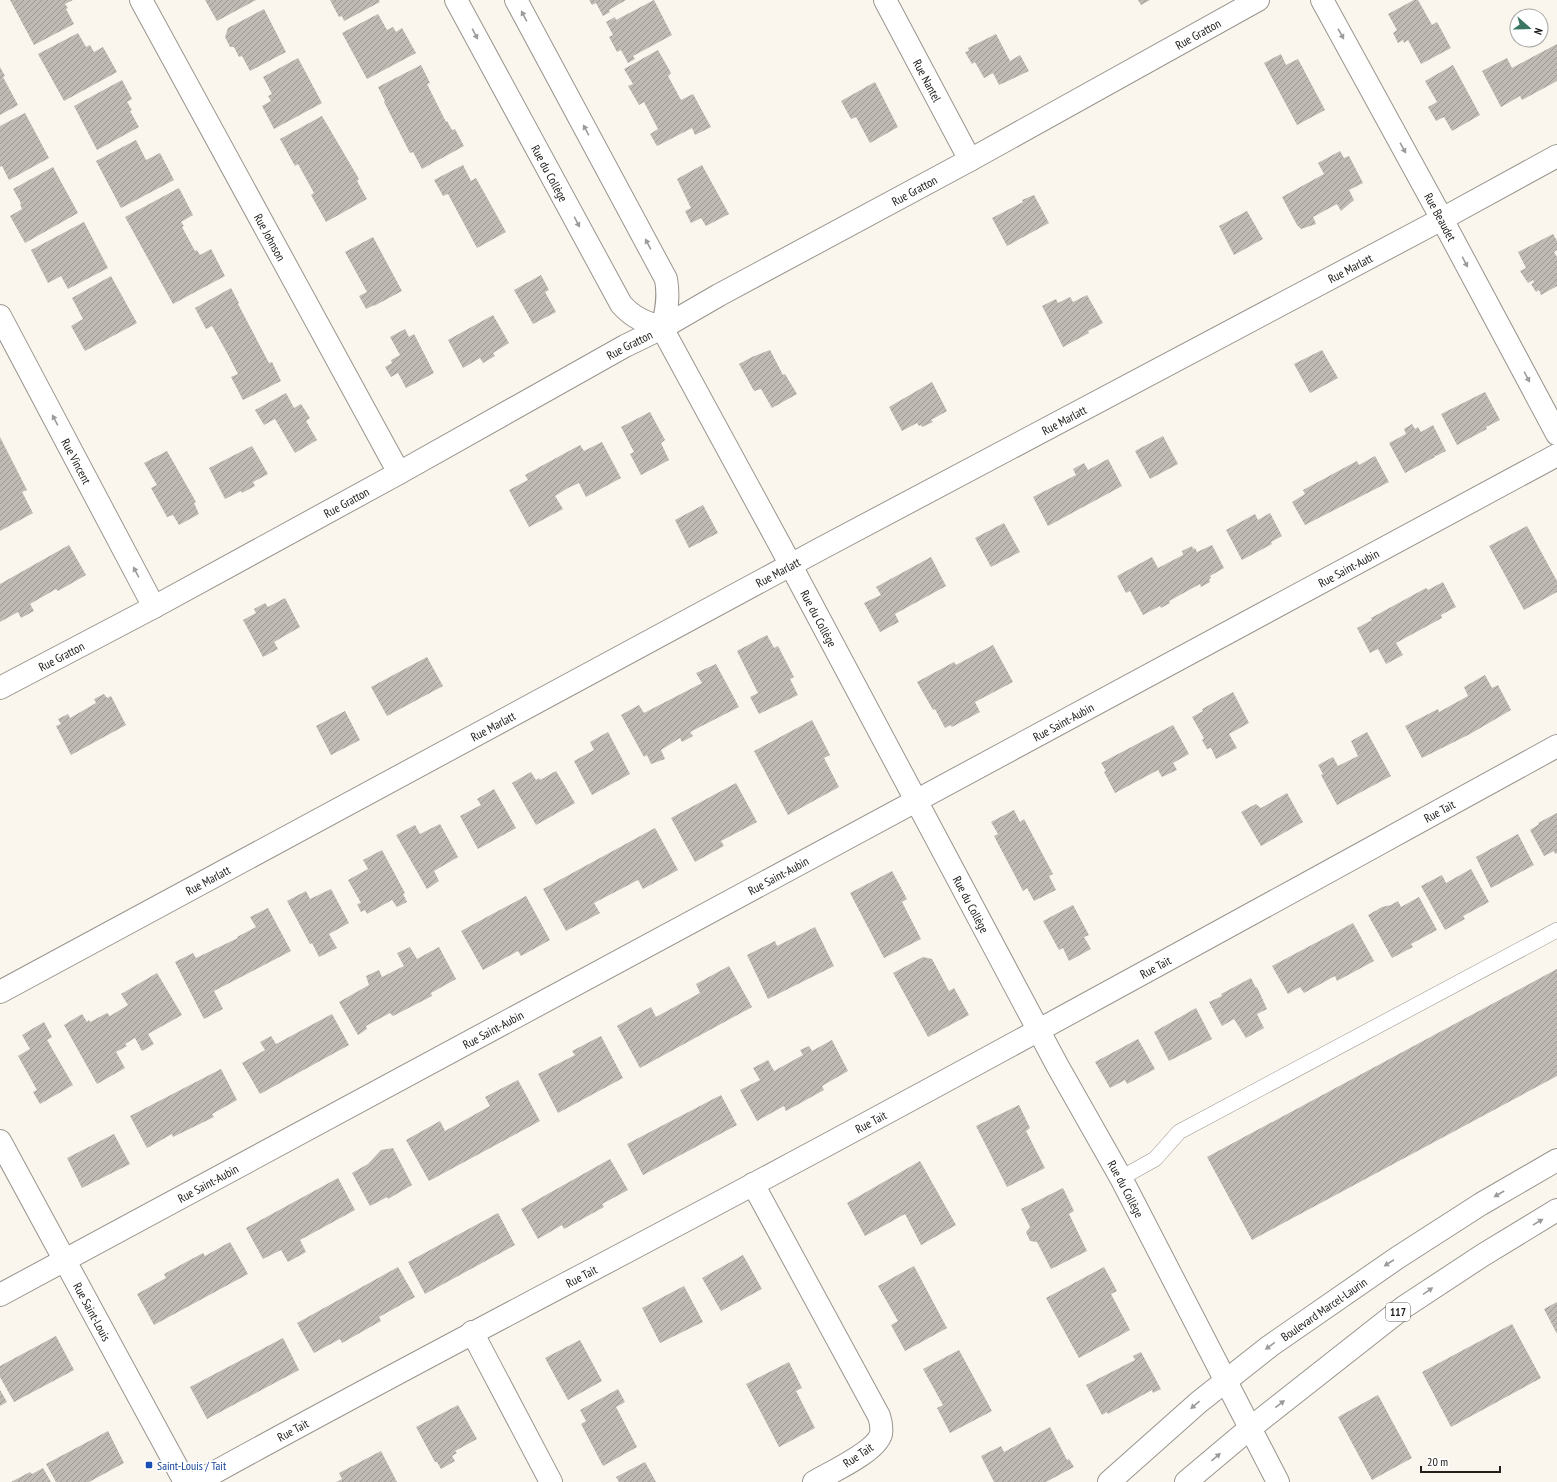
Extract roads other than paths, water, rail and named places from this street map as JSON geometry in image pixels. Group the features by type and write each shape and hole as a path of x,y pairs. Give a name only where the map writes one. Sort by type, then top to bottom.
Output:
{"street":[{"name":"Rue Johnson","path":"141,0 399,473"},
{"name":"Rue du Collège","path":"456,0 621,304 629,313 641,320 662,328 1039,1030 1121,1178 1278,1482"},
{"path":"516,0 666,279 668,306 662,328"},
{"name":"Rue Nantel","path":"886,0 970,160"},
{"name":"Rue Beaudet","path":"1322,0 1442,219 1557,434"},
{"name":"Rue Gratton","path":"0,688 399,473 625,346 662,328 970,160 1251,2"},
{"name":"Rue Marlatt","path":"0,992 1557,156"},
{"name":"Rue Vincent","path":"0,316 154,606"},
{"name":"Rue Saint-Aubin","path":"0,1295 1557,455"},
{"name":"Rue Tait","path":"198,1482 472,1332 753,1184 1039,1030 1557,746"},
{"name":"Rue Saint-Louis","path":"0,1141 185,1482"},
{"name":"Boulevard Marcel-Laurin","path":"1109,1482 1199,1402 1270,1346 1365,1279 1481,1204 1557,1160"},
{"name":"Rue Tait","path":"753,1184 879,1416 881,1425 881,1434 869,1451 814,1482"},
{"name":"117","path":"1186,1482 1250,1428 1404,1307 1483,1255 1557,1210"},
{"path":"472,1332 550,1482"}],"lane":[{"path":"1121,1178 1155,1159 1179,1132 1557,930"}],"place":[{"name":"Saint-Louis / Tait","path":"149,1465"}]}
